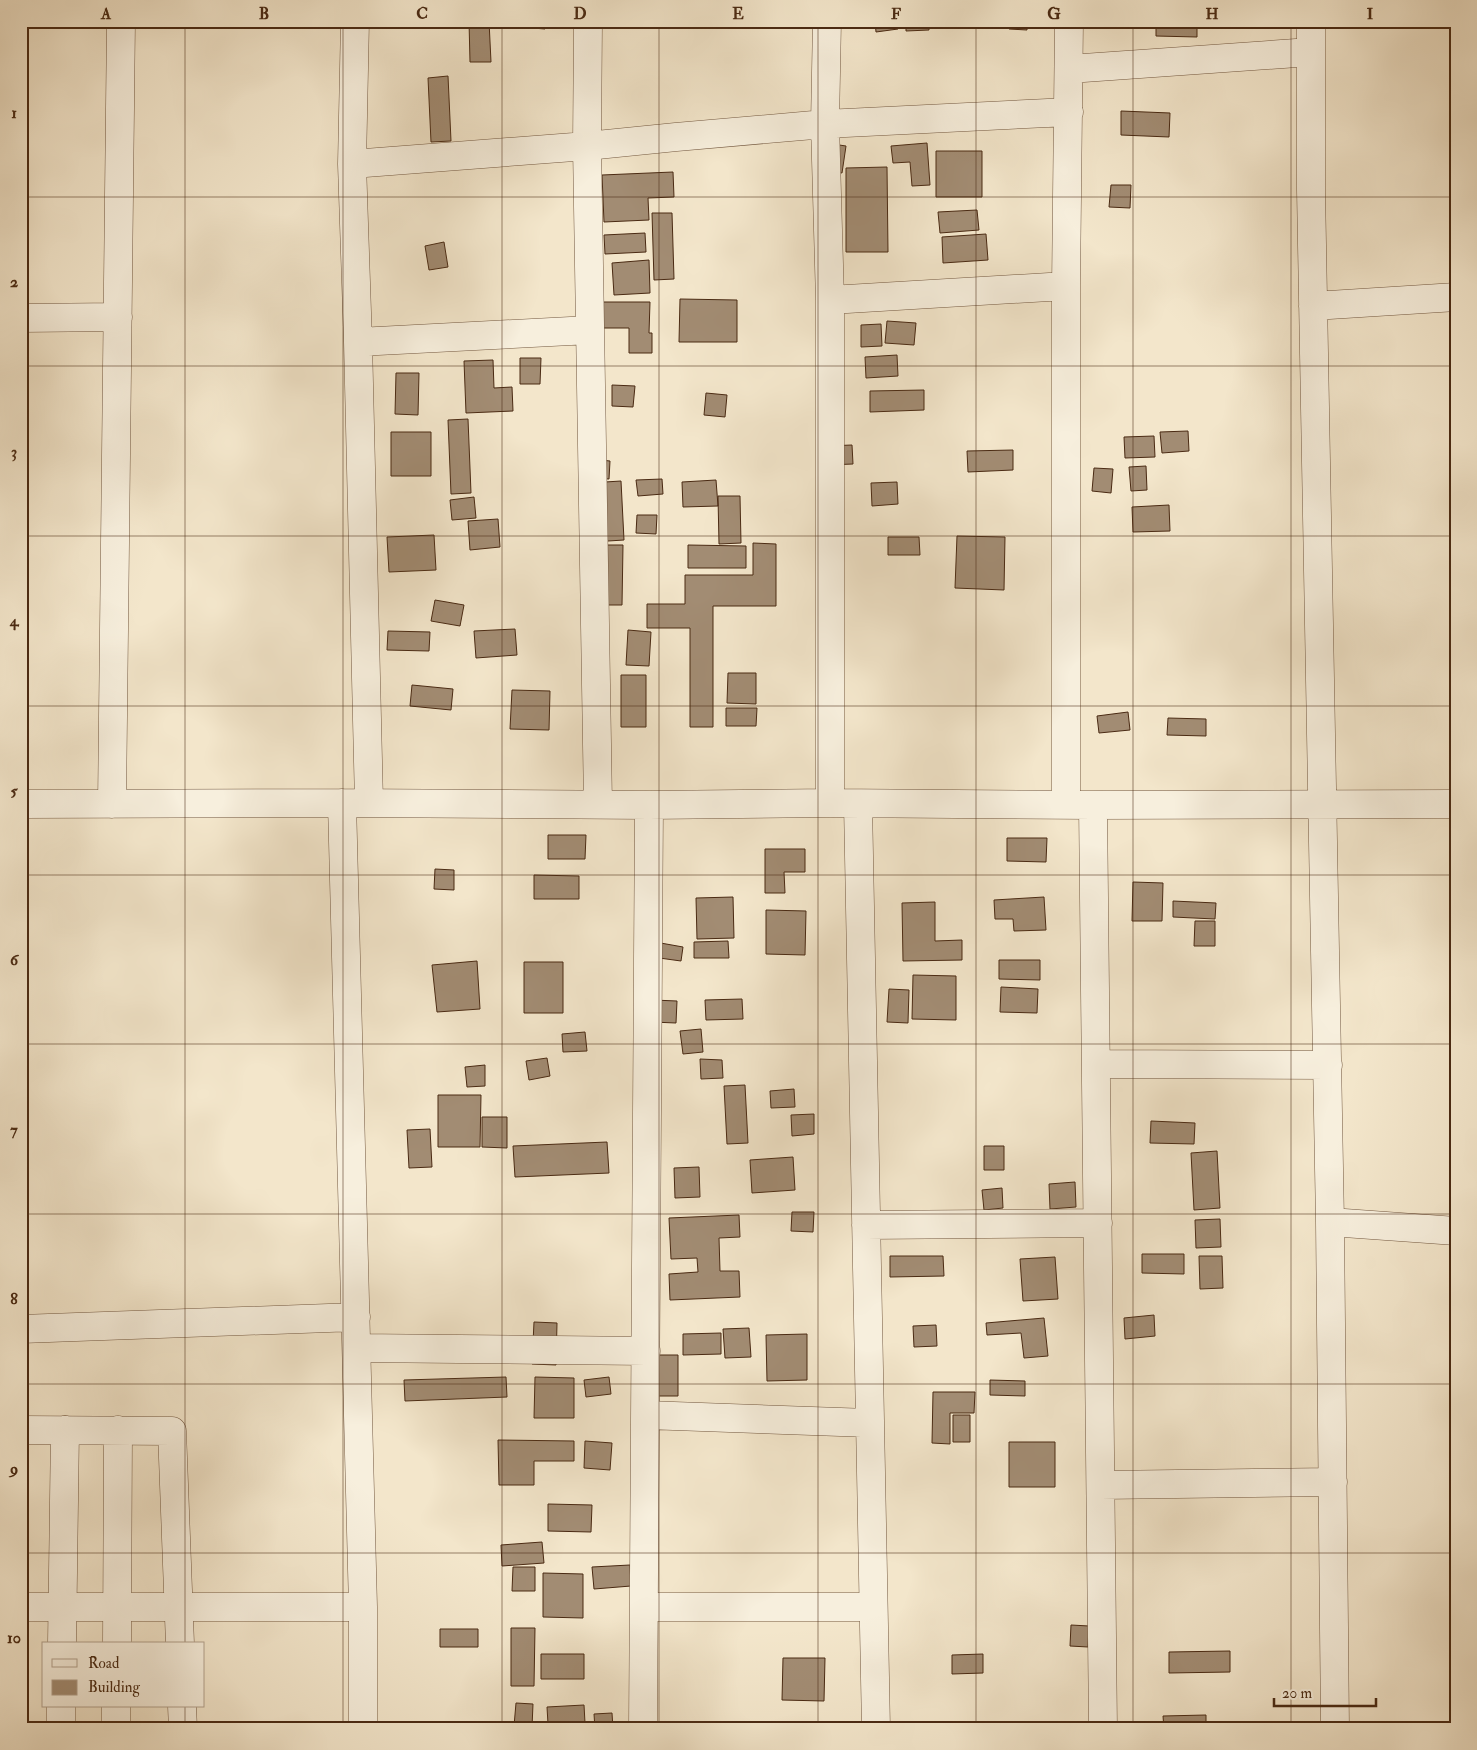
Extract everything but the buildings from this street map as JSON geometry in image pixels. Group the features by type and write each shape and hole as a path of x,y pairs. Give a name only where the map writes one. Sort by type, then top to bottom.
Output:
{"street":[{"path":"112,804 121,21"},
{"path":"355,21 352,164 369,803"},
{"path":"588,21 587,146 598,804"},
{"path":"827,21 825,124 830,300 830,804"},
{"path":"1069,21 1066,286 1080,804 1096,1064 1103,1729"},
{"path":"1311,21 1313,306 1328,1066 1335,1729"},
{"path":"1069,69 1311,52"},
{"path":"352,164 587,146 825,124 1069,112"},
{"path":"830,300 1066,286"},
{"path":"1313,306 1456,297"},
{"path":"21,318 118,318"},
{"path":"358,342 590,330"},
{"path":"342,803 364,1607 363,1729"},
{"path":"21,804 1456,804"},
{"path":"858,804 876,1729"},
{"path":"643,1729 649,805"},
{"path":"1096,1064 1328,1066"},
{"path":"1330,1222 1456,1231"},
{"path":"866,1225 1098,1224"},
{"path":"21,1329 356,1317"},
{"path":"357,1348 646,1351"},
{"path":"646,1415 870,1423"},
{"path":"21,1430 172,1430 180,1642"},
{"path":"62,1642 65,1430"},
{"path":"117,1642 118,1430"},
{"path":"1101,1485 1333,1482"},
{"path":"21,1607 364,1607"},
{"path":"644,1607 873,1607"},
{"path":"61,1708 61,1729"},
{"path":"116,1708 116,1729"},
{"path":"182,1708 183,1729"}]}
